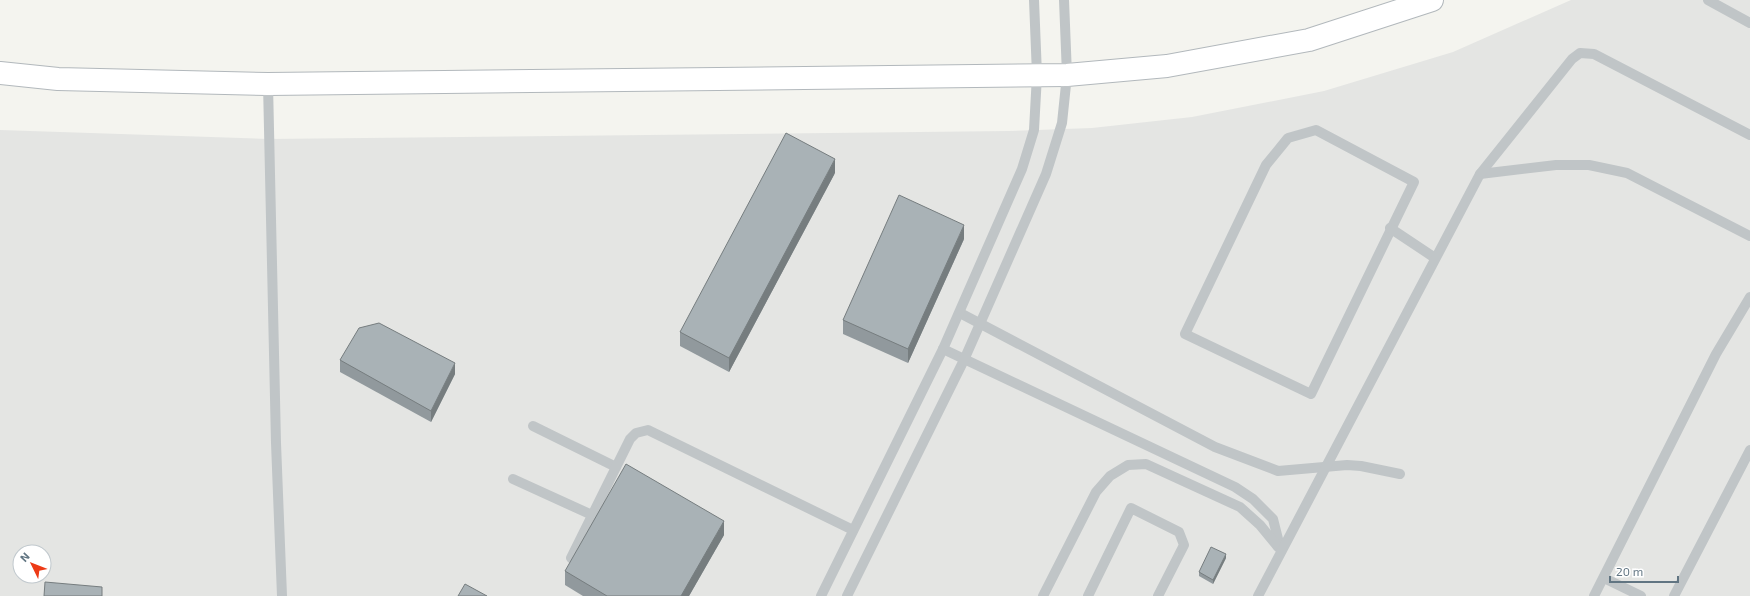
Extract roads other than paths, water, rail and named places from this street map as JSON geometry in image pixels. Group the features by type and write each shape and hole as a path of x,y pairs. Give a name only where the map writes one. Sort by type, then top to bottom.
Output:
{"main road":[{"path":"0,73 58,79 268,84 1067,75 1167,66 1309,40 1432,0"}],"lane":[{"path":"820,596 943,349 1022,169 1034,130 1037,75 1034,0"},
{"path":"847,596 964,360 1046,174 1062,124 1067,75 1064,0"},
{"path":"1708,0 1750,23"},
{"path":"1258,596 1480,174 1572,59 1580,53 1594,54 1750,135"},
{"path":"268,84 276,444 282,596"},
{"path":"1316,130 1414,182 1390,228 1311,394 1185,334 1266,165 1288,138 1316,130"},
{"path":"1480,174 1556,165 1589,165 1626,173 1750,236"},
{"path":"1390,228 1435,258"},
{"path":"1594,596 1716,354 1750,297"},
{"path":"960,313 1215,446 1278,471 1347,465 1361,466 1400,474"},
{"path":"943,349 1235,487 1253,499 1273,519 1281,551"},
{"path":"533,426 616,467"},
{"path":"571,558 630,438 636,432 648,430 853,530"},
{"path":"1674,596 1750,450"},
{"path":"1043,596 1096,492 1110,476 1128,465 1146,464 1240,507 1260,525 1281,551"},
{"path":"513,479 592,515"},
{"path":"1088,596 1131,508 1179,532 1184,545 1158,596"},
{"path":"1604,578 1640,596"}]}
